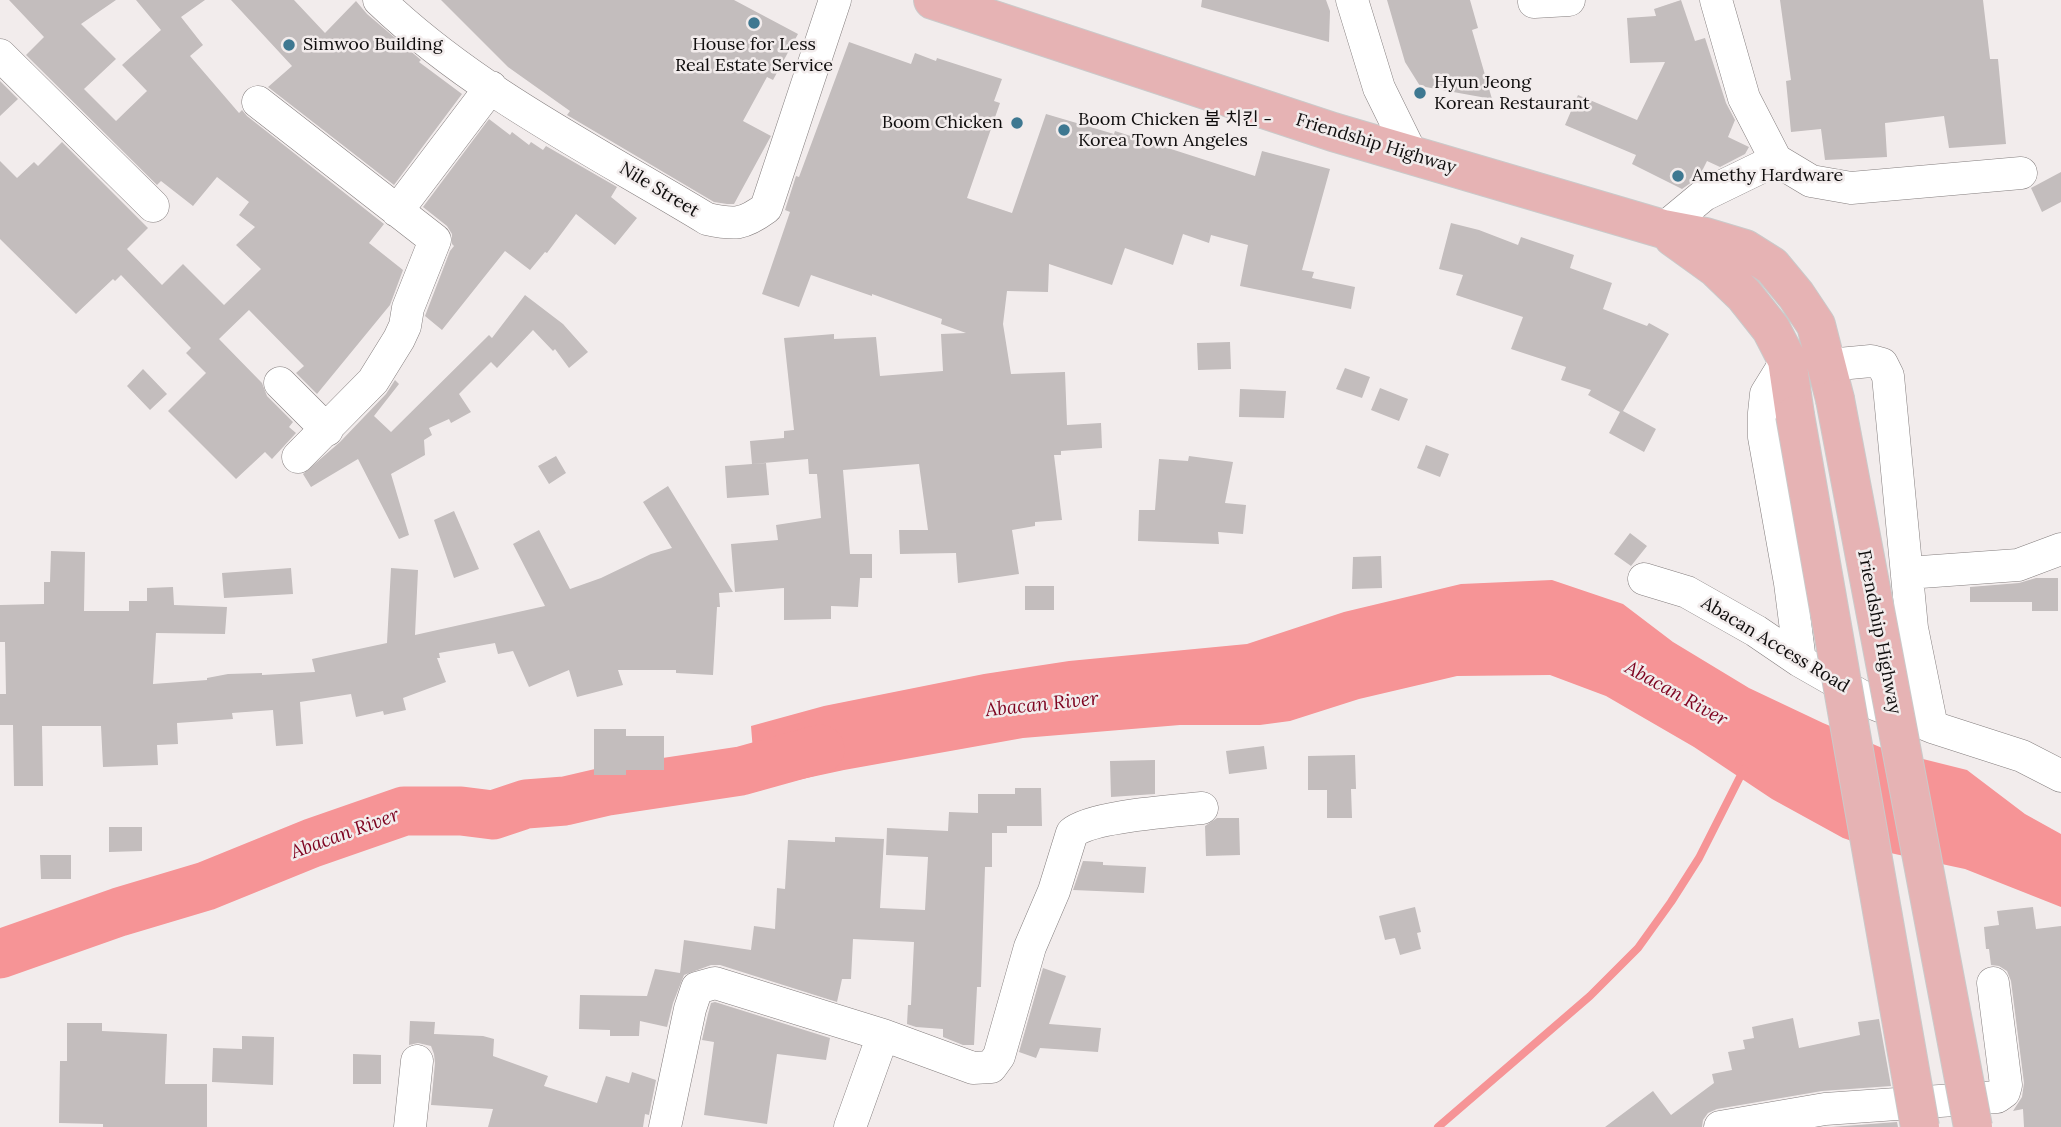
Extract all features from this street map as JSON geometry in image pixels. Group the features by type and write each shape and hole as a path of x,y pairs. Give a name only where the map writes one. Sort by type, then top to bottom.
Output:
{"main road":[{"name":"Friendship Highway","path":"933,0 1333,132 1662,229 1705,237 1745,249 1772,266 1816,325 1831,382 1973,1127"},
{"name":"Friendship Highway","path":"1662,229 1716,268 1744,295 1771,329 1787,360 1920,1127"}],"street":[{"name":"Nile Street","path":"379,0 441,54 549,127 707,219 729,223 749,221 766,208 835,0"},
{"path":"1352,0 1379,88 1412,155"},
{"path":"1534,2 1569,0"},
{"path":"1716,0 1744,98 1776,159 1811,181 1851,188 2021,173"},
{"path":"0,55 153,206"},
{"path":"397,211 491,87"},
{"path":"258,102 435,240 408,309 405,326 373,381 298,457"},
{"path":"1662,229 1704,195 1776,159"},
{"path":"1787,360 1766,394 1765,438 1786,556 1800,661"},
{"path":"1831,382 1871,361 1882,364 1888,376 1912,628 1933,727"},
{"path":"281,383 327,430"},
{"path":"1908,573 2018,565 2061,549"},
{"name":"Abacan Access Road","path":"1644,579 1687,592 1877,705 1933,727 2022,756 2061,776"},
{"path":"665,1127 690,1009 697,988 715,983 883,1035 973,1068 990,1067 999,1056 1030,947 1054,891 1072,833 1087,825 1202,808"},
{"path":"1720,1127 1825,1109 1997,1097 2004,1092 2006,1085 1993,984"},
{"path":"850,1127 883,1035"},
{"path":"410,1127 416,1061"}],"water":[{"path":"1552,580 1623,604 1673,642 1749,688 1823,723 1887,750 1967,770 2025,814 2061,834 2061,907 1965,869 1881,851 1843,838 1772,799 1694,747 1606,696 1550,675 1457,676 1359,699 1290,721 1260,725 1180,725 1023,738 844,770 756,789 751,726 824,706 984,674 1069,661 1247,644 1344,612 1461,584"}],"building":[{"path":"9,0 116,0 81,24 116,59 84,89 116,121 147,91 122,65 161,30 136,0 205,0 181,17 203,45 190,56 239,113 242,110 384,224 369,243 403,270 390,305 317,394 296,373 304,366 249,310 219,339 262,383 267,396 293,422 289,427 296,433 272,459 265,452 236,479 168,411 206,373 186,353 191,348 121,275 115,281 113,279 76,314 0,239 0,161 17,178 34,162 38,166 62,142 148,228 127,249 162,285 183,264 224,305 261,269 236,245 255,227 239,215 249,202 217,177 193,206 161,181 157,185 26,55 44,37"},
{"path":"231,0 294,0 325,33 356,1 367,14 421,60 419,62 462,94 394,185 268,87 292,66"},
{"path":"441,0 734,0 798,34 773,80 767,77 743,121 771,136 734,204 727,204 714,202 567,115 570,111 508,67"},
{"path":"1202,0 1326,0 1330,11 1329,42 1201,7"},
{"path":"1387,0 1470,0 1478,28 1472,30 1492,99 1420,86 1405,62"},
{"path":"1681,0 1695,41 1705,38 1726,103 1735,120 1728,137 1749,147 1745,154 1720,167 1707,161 1699,177 1682,189 1632,164 1636,155 1565,125 1578,95 1637,120 1665,62 1630,63 1627,18 1656,16 1654,9"},
{"path":"1780,0 1983,0 1990,59 1998,59 2006,144 1949,148 1944,116 1885,123 1887,157 1825,160 1821,129 1791,132 1786,81 1791,80"},
{"path":"849,42 911,64 915,53 1002,79 994,101 1000,103 967,198 1012,213 1046,114 1114,134 1115,131 1255,176 1262,151 1330,169 1302,270 1314,272 1312,278 1355,287 1351,309 1240,286 1248,245 1211,235 1209,243 1183,234 1173,265 1125,248 1112,285 1049,264 1048,292 1007,291 1003,324 1011,374 1065,372 1067,425 1101,423 1102,448 1061,451 1061,455 1054,455 1062,520 1035,522 1035,526 1012,530 1019,574 958,583 956,553 900,554 899,530 928,530 919,464 843,470 850,554 872,554 872,578 860,578 858,607 831,606 831,619 784,620 784,588 735,592 731,544 778,540 776,525 821,518 817,474 809,474 808,459 752,464 750,441 784,438 784,431 794,430 784,338 834,334 834,339 876,337 880,376 943,371 941,334 966,333 941,324 942,319 811,275 799,307 762,294 790,212 785,210 796,176 799,177"},
{"path":"0,81 18,99 0,116"},
{"path":"489,119 510,135 512,132 529,145 531,142 543,150 546,146 617,187 611,197 637,218 615,245 576,214 547,253 545,252 530,270 505,251 442,330 425,316 454,246 447,226 423,207"},
{"path":"2061,172 2061,202 2042,212 2031,188"},
{"path":"1451,223 1518,245 1521,237 1574,255 1570,268 1612,283 1603,309 1647,326 1649,323 1669,334 1623,411 1656,429 1644,452 1609,433 1620,412 1588,395 1591,390 1561,380 1566,367 1511,349 1523,317 1456,295 1463,275 1439,269"},
{"path":"525,295 563,324 588,352 569,368 555,349 553,351 533,330 497,368 491,362 459,394 471,412 451,423 449,419 429,428 432,435 424,440 425,455 391,474 409,535 399,539 358,459 311,487 303,474 340,442 386,394 395,380 399,384 374,416 391,432 489,335 492,338"},
{"path":"1230,342 1231,369 1198,370 1197,343"},
{"path":"1345,368 1370,377 1362,398 1336,389"},
{"path":"143,369 167,394 150,410 127,386"},
{"path":"1380,388 1408,399 1399,421 1371,410"},
{"path":"1240,389 1286,391 1284,418 1239,417"},
{"path":"1426,445 1449,454 1440,477 1417,468"},
{"path":"556,456 566,473 549,484 538,466"},
{"path":"1189,456 1233,462 1225,503 1246,505 1243,534 1218,532 1219,544 1138,541 1139,510 1155,510 1159,459 1188,461"},
{"path":"766,463 769,495 727,498 725,466"},
{"path":"668,486 733,592 719,593 713,675 676,673 676,670 618,670 623,685 577,697 569,670 529,687 513,651 498,654 495,643 439,653 440,658 437,658 446,682 403,698 406,710 384,715 383,711 356,717 351,694 300,702 303,744 276,746 273,710 232,713 233,719 177,723 178,744 157,745 158,765 103,767 101,726 42,726 43,786 14,786 13,725 0,725 0,694 6,694 5,642 0,642 0,605 44,604 44,582 50,582 51,551 85,552 84,611 129,611 129,601 147,601 147,588 173,587 174,605 227,607 225,634 156,633 153,684 207,680 228,674 315,672 312,659 387,643 391,568 418,570 415,635 545,606 513,544 539,530 570,589 601,578 651,554 672,548 643,502"},
{"path":"454,511 479,569 454,578 434,520"},
{"path":"1630,533 1647,546 1631,566 1614,554"},
{"path":"1381,556 1382,588 1352,589 1353,557"},
{"path":"291,568 293,594 224,598 222,573"},
{"path":"2036,578 2058,578 2058,611 2032,611 2032,602 1970,602 1970,587 2019,583"},
{"path":"1025,586 1054,586 1054,610 1025,610"},
{"path":"594,729 626,729 626,736 664,736 664,770 626,770 626,775 594,775"},
{"path":"1264,746 1267,769 1229,774 1226,751"},
{"path":"1355,755 1356,789 1351,789 1352,818 1327,818 1327,790 1308,790 1308,756"},
{"path":"1155,760 1155,794 1111,797 1110,761"},
{"path":"1015,788 1041,788 1042,826 1007,826 1007,833 992,833 992,867 985,867 981,987 977,987 974,1045 963,1045 943,1037 943,1029 907,1024 908,1005 911,1005 914,942 853,939 851,979 842,979 837,1002 720,965 711,965 684,975 667,1027 640,1021 639,1036 610,1036 610,1030 579,1029 580,995 647,996 655,969 680,973 684,940 751,950 754,926 775,929 777,888 785,889 788,840 835,842 835,837 884,839 880,908 925,910 928,857 886,855 887,828 948,831 949,812 978,813 978,794 1015,794"},
{"path":"1217,818 1239,818 1240,855 1206,856 1205,826"},
{"path":"109,827 142,827 142,851 109,852"},
{"path":"40,855 71,855 71,879 41,879"},
{"path":"1083,861 1146,867 1144,893 1073,890"},
{"path":"1415,907 1421,932 1417,933 1421,949 1400,955 1395,938 1385,940 1379,916"},
{"path":"2033,907 2036,929 2061,926 2061,1127 2024,1127 2023,1109 2013,1111 2022,1097 2024,1083 2011,981 2007,971 1991,965 1989,949 1986,949 1984,927 1999,925 1997,911"},
{"path":"1043,968 1066,976 1049,1024 1101,1028 1098,1052 1040,1048 1036,1058 1019,1052"},
{"path":"711,1003 830,1038 826,1060 777,1054 767,1124 704,1115 714,1042 702,1040"},
{"path":"1793,1018 1799,1048 1860,1035 1858,1022 1879,1019 1891,1086 1822,1091 1717,1109 1708,1113 1702,1127 1605,1127 1653,1091 1671,1115 1714,1083 1712,1074 1732,1070 1728,1052 1745,1049 1743,1040 1754,1038 1752,1027"},
{"path":"410,1021 435,1022 434,1034 494,1039 493,1056 548,1076 544,1086 597,1103 606,1076 629,1083 632,1072 656,1080 649,1115 645,1114 643,1127 488,1127 493,1109 431,1105 434,1054 431,1046 418,1043 409,1045"},
{"path":"67,1023 102,1023 102,1031 167,1034 165,1084 207,1084 207,1127 103,1127 103,1124 59,1123 60,1061 67,1061"},
{"path":"242,1036 274,1037 273,1085 212,1082 213,1048 242,1049"},
{"path":"353,1054 381,1055 381,1084 353,1084"},
{"path":"1897,1122 1898,1127 1831,1127"}],"waterway":[{"name":"Abacan River","path":"0,954 119,912 206,886 312,843 404,811 461,811 493,815 526,804 565,801 608,791 741,771 820,749"},
{"path":"1438,1127 1590,996 1638,948 1699,858 1744,769"}],"place":[{"name":"House for Less Real Estate Service","path":"754,23"},
{"name":"Simwoo Building","path":"289,45"},
{"name":"Hyun Jeong Korean Restaurant","path":"1420,93"},
{"name":"Boom Chicken","path":"1017,123"},
{"name":"Boom Chicken 붐 치킨 - Korea Town Angeles","path":"1064,130"},
{"name":"Amethy Hardware","path":"1678,176"}]}
